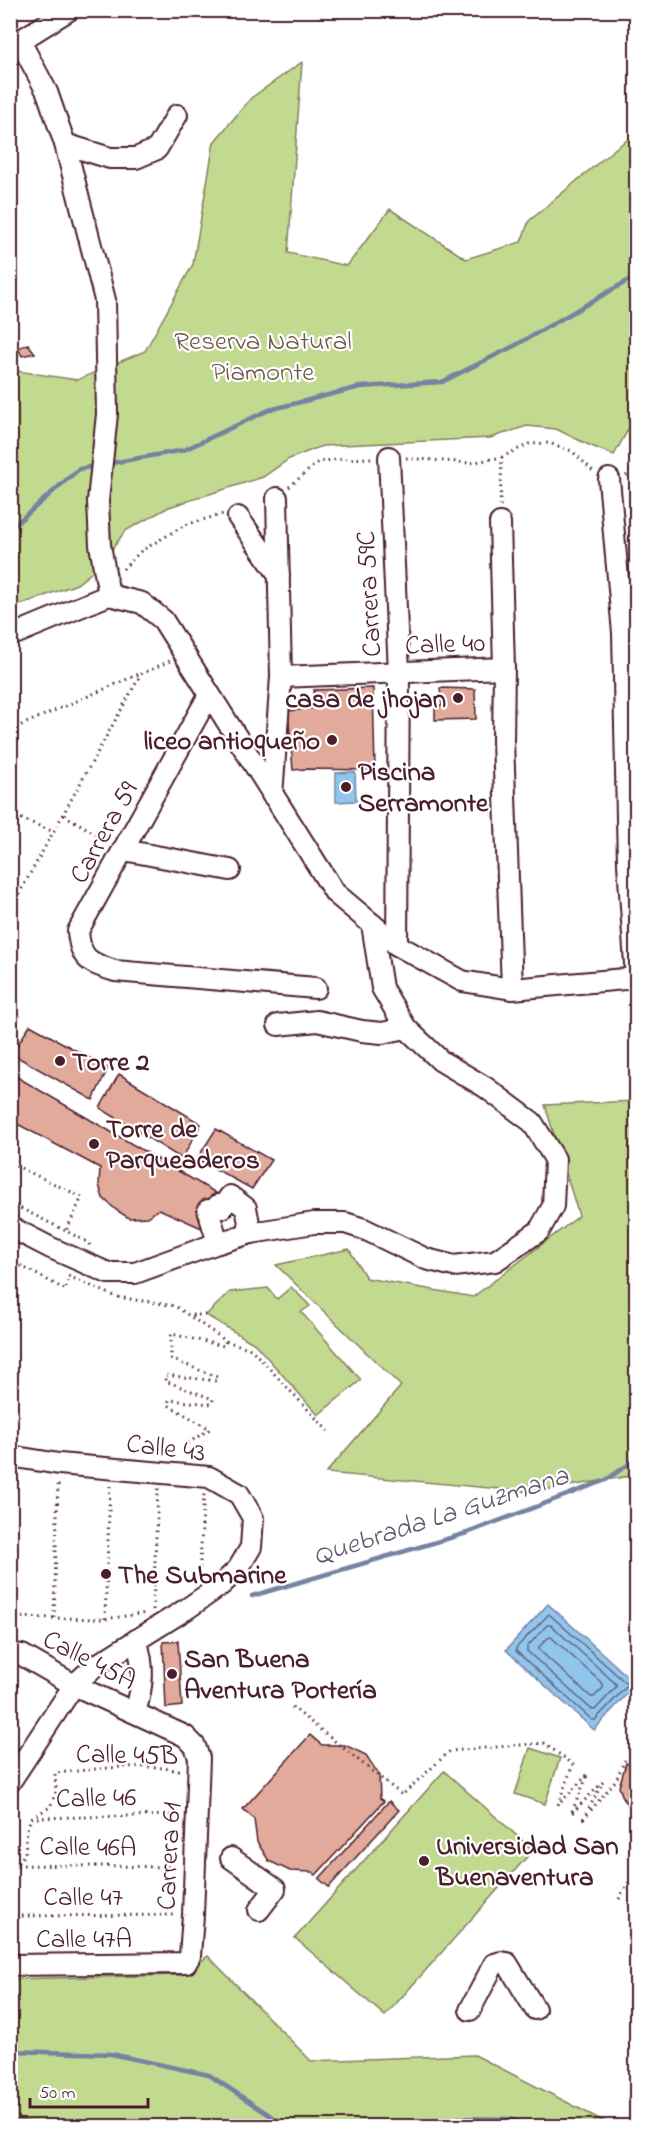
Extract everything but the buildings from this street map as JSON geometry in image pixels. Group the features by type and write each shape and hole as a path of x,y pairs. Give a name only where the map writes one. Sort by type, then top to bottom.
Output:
{"street":[{"path":"69,10 15,44 47,92 66,144 105,300 107,369 105,435 98,501 100,545 113,596"},
{"path":"66,144 110,158 136,158 157,148 177,115"},
{"name":"Carrera 59C","path":"389,457 399,672 397,945"},
{"path":"10,636 113,596 142,603 163,620 335,893 397,945 462,981 512,989 636,978 628,864 623,633 609,479"},
{"path":"272,795 281,677 277,498"},
{"path":"232,515 279,575"},
{"path":"500,523 504,668 503,741 512,989"},
{"name":"Calle 40","path":"281,677 504,668"},
{"name":"Carrera 59","path":"210,694 78,931 79,948 91,964 115,971 316,988"},
{"path":"124,850 230,870"},
{"path":"10,1227 108,1273 135,1273 251,1233 314,1224 345,1223 364,1229 426,1259 454,1266 495,1261 539,1231 554,1206 555,1159 532,1122 485,1087 441,1061 406,1028 382,988 372,924"},
{"path":"278,1025 317,1021 382,1033 406,1028"},
{"path":"218,1243 213,1208 222,1208 230,1196 246,1208 251,1233"},
{"name":"Calle 43","path":"10,1456 59,1464 205,1476 240,1494 253,1518 251,1546 238,1569 188,1608 95,1666 74,1685 10,1782"},
{"path":"135,1712 141,1692 143,1672 141,1652 136,1640"},
{"name":"Calle 45A","path":"10,1653 22,1655 74,1685 185,1736 195,1746 199,1767"},
{"name":"Carrera 61","path":"190,1956 199,1767"},
{"path":"231,1858 275,1889 259,1910"},
{"name":"Calle 47A","path":"10,1965 181,1965 186,1963 190,1956"},
{"path":"470,2010 494,1964 501,1962 507,1963 535,2009"}],"path":[{"path":"277,498 318,462 340,459 389,457 470,463 502,457 529,444 549,443 572,451 598,475 609,479 621,480 636,465"},
{"path":"500,523 502,457"},
{"path":"113,596 124,567 141,552 185,525 232,515"},
{"path":"10,730 185,654"},
{"path":"10,910 141,674"},
{"path":"10,814 54,832"},
{"path":"63,814 124,850"},
{"path":"10,1163 82,1197 66,1231"},
{"path":"10,1203 90,1243 91,1253"},
{"path":"10,1260 66,1290 68,1276 117,1297 175,1306 226,1341 251,1348 328,1431"},
{"path":"190,1315 206,1315"},
{"path":"178,1473 185,1445 210,1429 168,1405 169,1400 212,1404 213,1399 165,1381 166,1375 216,1381 217,1377 171,1359 171,1334 224,1346 226,1341"},
{"path":"54,1618 59,1464"},
{"path":"105,1619 111,1467"},
{"path":"153,1612 159,1471"},
{"path":"199,1581 205,1476"},
{"path":"10,1617 105,1619 153,1612 162,1606"},
{"path":"292,1707 402,1795 450,1751 544,1743 573,1764 558,1805 588,1774 571,1814 603,1782 582,1821 616,1780 625,1760"},
{"name":"Calle 45B","path":"31,1818 50,1807 56,1792 55,1773 199,1767"},
{"name":"Calle 46","path":"31,1818 198,1815"},
{"path":"10,1871 25,1854 27,1829 31,1818"},
{"name":"Calle 46A","path":"16,1865 195,1868"},
{"path":"619,1899 636,1870"},
{"name":"Calle 47","path":"10,1916 193,1915"}],"green space":[{"name":"Reserva Natural Piamonte","path":"302,62 288,253 347,266 390,209 466,259 521,242 529,221 617,147 636,134 636,415 614,455 556,429 527,426 490,438 322,446 289,459 263,477 169,507 125,531 101,565 77,584 11,608 11,370 77,380 145,351 193,264 214,142 251,98"},
{"path":"636,1101 636,1475 532,1492 326,1473 401,1386 276,1265 349,1249 366,1278 473,1297 579,1216 545,1105"},
{"path":"291,1287 310,1306 301,1312 361,1380 318,1415 255,1344 206,1315 230,1292 268,1288 277,1299"},
{"path":"530,1748 560,1758 545,1804 515,1794"},
{"path":"444,1771 533,1850 385,2016 295,1938"},
{"path":"208,1956 311,2061 475,2055 613,2126 56,2126 11,2119 10,1979 182,1975"}],"water":[{"name":"Piscina Serramonte","path":"355,772 356,801 336,802 336,773"},
{"path":"548,1604 636,1684 594,1730 506,1650"}],"waterway":[{"path":"106,464 184,450 269,410 360,387 442,382 516,345 636,276"},
{"path":"10,529 79,469 95,466"},
{"name":"Quebrada La Guzmana","path":"252,1596 467,1533 606,1480 636,1459"},
{"path":"10,2051 111,2054 209,2075 286,2126"},
{"path":"444,2126 459,2118 509,2119 532,2126"}],"place":[{"name":"casa de jhojan","path":"458,698"},
{"name":"liceo antioqueño","path":"332,740"},
{"name":"Piscina Serramonte","path":"346,787"},
{"name":"Torre 2","path":"60,1061"},
{"name":"Torre de Parqueaderos","path":"94,1144"},
{"name":"The Submarine","path":"106,1574"},
{"name":"San Buena Aventura Portería","path":"172,1674"},
{"name":"Universidad San Buenaventura","path":"424,1861"}]}
